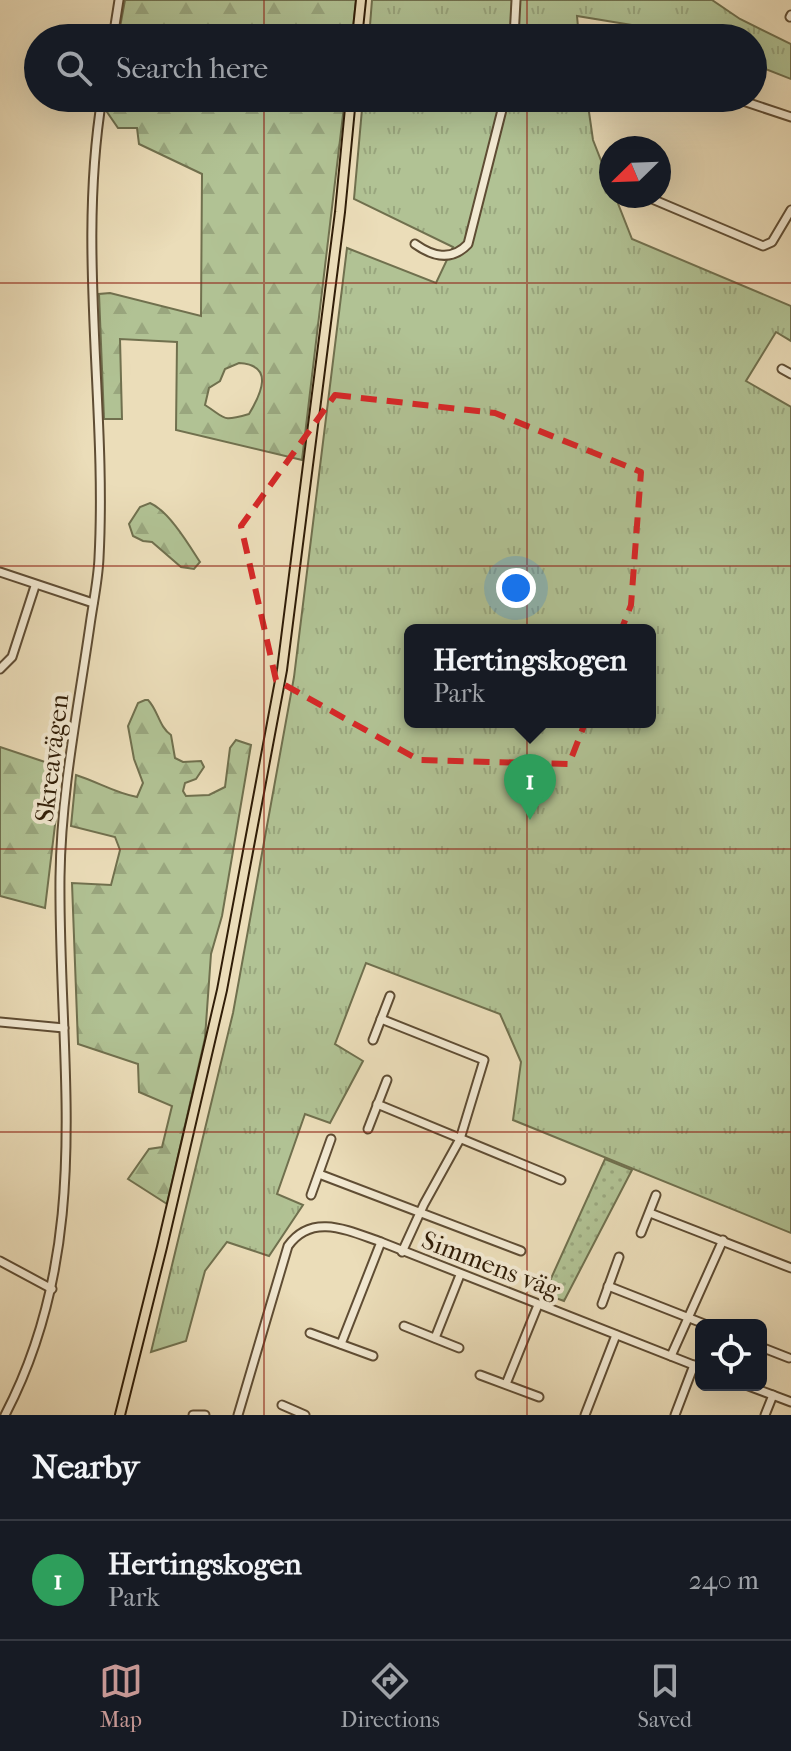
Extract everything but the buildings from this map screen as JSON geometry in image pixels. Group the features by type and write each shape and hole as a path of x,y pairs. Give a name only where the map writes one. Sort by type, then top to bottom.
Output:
{"main road":[{"path":"358,24 361,0"},
{"path":"120,1415 222,990 282,670 340,212 350,112"}],"street":[{"path":"115,24 119,0"},
{"path":"515,24 516,0"},
{"path":"767,109 791,117"},
{"name":"Skreavägen","path":"5,1415 34,1351 52,1289 66,1191 60,879 69,764 99,561 100,483 91,222 92,180 100,112"},
{"path":"415,244 430,254 446,256 461,251 468,244 501,112"},
{"path":"671,207 763,246 772,242 791,210"},
{"path":"782,369 791,374"},
{"path":"0,572 93,603"},
{"path":"0,669 12,657 35,586"},
{"path":"373,1040 390,996"},
{"path":"381,1019 484,1060 460,1139 402,1252"},
{"path":"0,1022 64,1028"},
{"path":"368,1129 387,1080"},
{"path":"377,1104 561,1180"},
{"path":"311,1195 331,1139"},
{"path":"319,1174 521,1251"},
{"path":"641,1233 656,1195"},
{"path":"650,1213 791,1268"},
{"name":"Simmens väg","path":"238,1415 281,1264 294,1237 316,1226 329,1226 381,1242 695,1365"},
{"path":"671,1356 723,1240"},
{"path":"341,1344 381,1242"},
{"path":"602,1304 619,1257"},
{"path":"0,1261 52,1289"},
{"path":"435,1338 460,1275"},
{"path":"608,1286 695,1321"},
{"path":"506,1384 538,1305"},
{"path":"404,1326 459,1348"},
{"path":"310,1333 373,1356"},
{"path":"585,1415 616,1335"},
{"path":"767,1349 789,1358"},
{"path":"675,1415 695,1370"},
{"path":"480,1375 539,1397"},
{"path":"762,1391 791,1402"},
{"path":"765,1415 773,1395"},
{"path":"282,1405 305,1415"},
{"path":"193,1415 205,1415"}],"highlighted area":[{"path":"335,395 495,413 641,472 631,605 569,764 419,760 276,680 241,526"}],"green space":[{"path":"125,0 356,0 353,24 121,24"},
{"path":"372,0 712,0 750,24 626,24 577,16 578,24 370,24"},
{"path":"767,32 791,44 791,79 767,70"},
{"path":"107,112 343,112 302,460 176,430 177,342 120,339 122,419 104,419 99,294 110,293 201,316 202,174 139,144 137,128 118,128","holes":["239,363 257,369 261,375 261,390 249,414 225,418 205,405 209,388 220,381 225,369"]},
{"path":"362,112 589,112 599,155 599,208 620,208 632,239 791,306 791,341 776,332 746,381 791,407 791,1233 513,1120 521,1062 500,1014 366,963 335,1044 363,1061 330,1123 305,1114 277,1194 303,1205 269,1256 227,1242 205,1271 186,1341 151,1352 233,1013 294,677 347,248 436,283 453,247 354,199"},
{"path":"150,503 171,521 200,562 194,569 181,567 152,542 133,536 129,524 140,507"},
{"path":"145,700 151,704 171,735 175,758 183,762 201,761 204,767 196,779 185,783 183,791 186,796 209,795 225,787 230,748 236,740 251,745 222,916 211,954 205,1038 167,1204 128,1179 149,1149 162,1147 172,1106 139,1092 138,1064 78,1044 72,883 111,885 120,850 115,837 71,826 76,775 137,797 143,783 134,759 128,726 138,703"},
{"path":"0,747 48,763 44,797 58,800 45,908 0,896"},
{"path":"605,1159 632,1170 564,1301 544,1294"}],"place":[{"name":"Hertingskogen","path":"530,820"}]}
